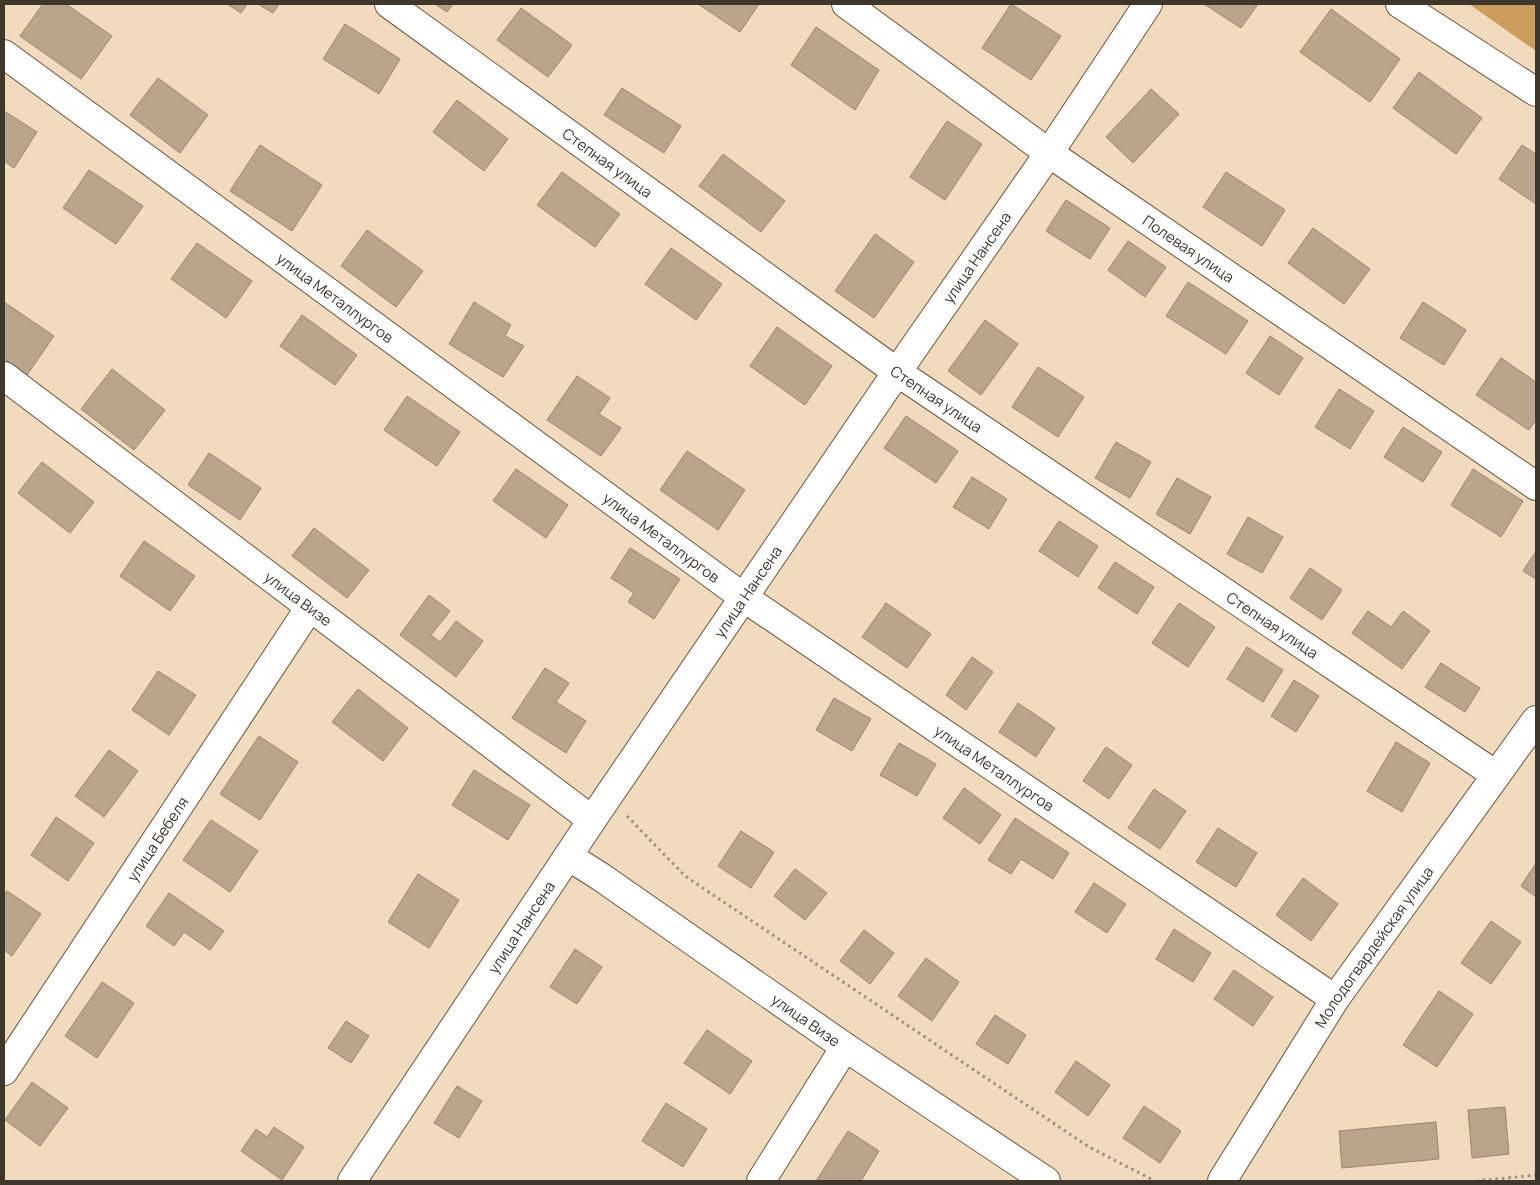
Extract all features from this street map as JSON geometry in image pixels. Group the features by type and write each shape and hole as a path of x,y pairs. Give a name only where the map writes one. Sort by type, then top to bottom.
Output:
{"street":[{"name":"Степная улица","path":"388,4 897,372 1496,775"},
{"name":"Полевая улица","path":"846,4 1049,153 1536,486"},
{"name":"улица Нансена","path":"352,1181 592,820 897,372 1049,153 1148,4"},
{"path":"1400,4 1536,92"},
{"name":"улица Металлургов","path":"4,54 743,597 1335,999"},
{"name":"улица Визе","path":"5,379 592,820"},
{"name":"улица Бебеля","path":"4,1071 310,607"},
{"name":"Молодогвардейская улица","path":"1222,1181 1335,999 1536,720"},
{"name":"улица Визе","path":"568,856 845,1047 1046,1181"},
{"path":"760,1181 845,1047"}],"path":[{"path":"624,814 685,876 1089,1147 1155,1181"},
{"path":"1476,1181 1536,1176"}],"shaded area":[{"path":"1469,4 1536,4 1536,51"}],"building":[{"path":"43,4 66,4 112,36 81,79 20,36"},
{"path":"227,4 247,4 241,13"},
{"path":"258,4 279,4 273,13"},
{"path":"435,4 453,4 447,12"},
{"path":"698,4 759,4 740,32"},
{"path":"1011,4 1061,36 1031,80 982,48"},
{"path":"1204,4 1258,4 1241,28"},
{"path":"521,8 572,45 548,77 497,40"},
{"path":"1331,9 1400,59 1370,102 1300,52"},
{"path":"345,24 400,59 379,94 323,59"},
{"path":"816,27 879,70 855,110 791,65"},
{"path":"1419,72 1482,118 1456,154 1393,108"},
{"path":"158,78 208,115 180,153 130,115"},
{"path":"622,88 681,126 664,153 604,115"},
{"path":"1151,89 1179,114 1133,163 1106,137"},
{"path":"457,100 508,139 484,171 433,132"},
{"path":"4,111 37,132 14,168 4,161"},
{"path":"947,121 982,144 945,200 910,177"},
{"path":"260,145 322,185 292,231 230,191"},
{"path":"1522,145 1536,154 1536,204 1499,179"},
{"path":"723,154 785,201 761,232 699,186"},
{"path":"89,170 143,206 116,244 63,208"},
{"path":"562,172 620,214 595,247 537,205"},
{"path":"1226,172 1285,210 1262,246 1203,207"},
{"path":"1066,200 1110,228 1090,259 1046,231"},
{"path":"1313,228 1370,269 1344,304 1288,263"},
{"path":"367,230 423,271 396,307 341,266"},
{"path":"875,234 914,262 874,318 835,291"},
{"path":"1128,241 1166,267 1145,297 1108,270"},
{"path":"197,243 252,281 226,318 171,279"},
{"path":"671,248 722,284 696,320 645,284"},
{"path":"1188,282 1248,321 1226,354 1166,316"},
{"path":"4,302 54,336 27,375 4,359"},
{"path":"474,302 511,325 505,336 524,346 503,377 449,344"},
{"path":"1423,302 1466,330 1444,365 1400,338"},
{"path":"302,315 357,355 335,385 280,346"},
{"path":"985,320 1018,344 981,395 948,371"},
{"path":"777,327 832,366 805,405 750,366"},
{"path":"1270,336 1303,358 1279,395 1246,373"},
{"path":"1501,358 1536,382 1536,420 1529,430 1476,395"},
{"path":"1038,367 1084,397 1058,437 1012,407"},
{"path":"112,369 165,410 134,450 81,409"},
{"path":"577,376 610,398 599,414 621,428 601,456 547,420"},
{"path":"1339,389 1374,411 1350,449 1315,427"},
{"path":"407,396 460,432 437,466 384,430"},
{"path":"906,416 958,451 936,483 884,448"},
{"path":"1403,427 1442,452 1423,482 1384,457"},
{"path":"1116,442 1151,462 1130,498 1095,478"},
{"path":"687,451 745,490 718,530 660,490"},
{"path":"209,453 261,488 240,520 188,485"},
{"path":"42,462 94,502 70,533 18,493"},
{"path":"516,469 568,505 546,538 493,501"},
{"path":"1473,469 1523,501 1501,537 1451,505"},
{"path":"972,477 1007,499 989,529 953,507"},
{"path":"1177,478 1211,497 1190,534 1156,514"},
{"path":"1248,517 1283,537 1262,573 1227,554"},
{"path":"1059,521 1098,546 1078,577 1039,551"},
{"path":"314,528 369,570 347,598 292,556"},
{"path":"144,541 195,576 170,611 120,576"},
{"path":"630,548 680,579 654,619 628,602 634,593 611,578"},
{"path":"1536,551 1536,579 1523,571"},
{"path":"1115,562 1154,587 1137,614 1098,588"},
{"path":"1310,568 1342,590 1322,620 1290,598"},
{"path":"429,595 450,611 431,635 440,642 456,621 483,641 456,677 400,635"},
{"path":"886,603 931,634 907,668 862,637"},
{"path":"1179,603 1215,627 1188,667 1152,643"},
{"path":"1368,611 1391,627 1403,611 1430,631 1402,669 1352,633"},
{"path":"1247,647 1283,670 1263,702 1227,679"},
{"path":"972,657 993,672 966,710 946,695"},
{"path":"1441,663 1480,688 1465,712 1425,687"},
{"path":"545,668 569,683 556,702 586,721 566,753 512,718"},
{"path":"158,671 196,695 169,735 132,710"},
{"path":"1294,680 1319,696 1296,732 1271,716"},
{"path":"358,689 408,728 383,761 332,722"},
{"path":"834,698 871,719 852,751 816,730"},
{"path":"1018,703 1055,728 1036,757 999,732"},
{"path":"259,736 298,762 260,820 220,794"},
{"path":"1396,742 1430,763 1402,812 1367,791"},
{"path":"899,743 936,764 917,796 880,775"},
{"path":"1106,747 1132,765 1109,799 1083,781"},
{"path":"109,750 138,771 104,817 75,796"},
{"path":"474,770 530,805 508,840 452,805"},
{"path":"964,788 1001,815 980,844 943,818"},
{"path":"1154,789 1186,811 1160,849 1128,828"},
{"path":"56,817 94,843 68,881 31,855"},
{"path":"1015,818 1069,853 1053,879 1021,859 1011,874 988,860"},
{"path":"211,820 258,851 230,892 183,860"},
{"path":"1218,828 1257,853 1236,887 1196,862"},
{"path":"741,831 774,852 751,888 718,866"},
{"path":"1536,863 1536,897 1521,886"},
{"path":"795,869 827,893 805,920 774,896"},
{"path":"418,874 459,900 429,948 388,922"},
{"path":"1303,878 1338,904 1311,941 1276,915"},
{"path":"1094,883 1126,904 1107,933 1075,912"},
{"path":"7,891 41,914 12,956 4,950 4,896"},
{"path":"169,893 224,931 210,950 184,932 174,946 146,926"},
{"path":"1491,921 1521,942 1491,984 1461,963"},
{"path":"1174,929 1211,953 1193,982 1156,959"},
{"path":"864,930 894,953 870,984 840,961"},
{"path":"575,949 602,967 577,1004 550,987"},
{"path":"926,958 959,982 932,1021 898,996"},
{"path":"1234,970 1273,997 1253,1026 1214,999"},
{"path":"102,982 134,1003 97,1058 65,1036"},
{"path":"1439,991 1473,1014 1437,1067 1403,1045"},
{"path":"995,1015 1026,1035 1008,1064 976,1044"},
{"path":"346,1021 369,1036 351,1063 328,1048"},
{"path":"707,1030 752,1061 730,1094 684,1063"},
{"path":"1076,1061 1110,1085 1088,1116 1055,1092"},
{"path":"32,1082 68,1108 40,1146 5,1120"},
{"path":"457,1086 482,1101 459,1138 434,1123"},
{"path":"666,1103 707,1129 683,1167 642,1141"},
{"path":"1144,1106 1181,1131 1160,1163 1123,1138"},
{"path":"1505,1107 1509,1154 1472,1158 1468,1110"},
{"path":"1436,1122 1439,1159 1342,1168 1339,1131"},
{"path":"274,1127 304,1147 282,1180 241,1151 256,1129 267,1137"},
{"path":"848,1131 879,1151 861,1181 816,1181"}]}
